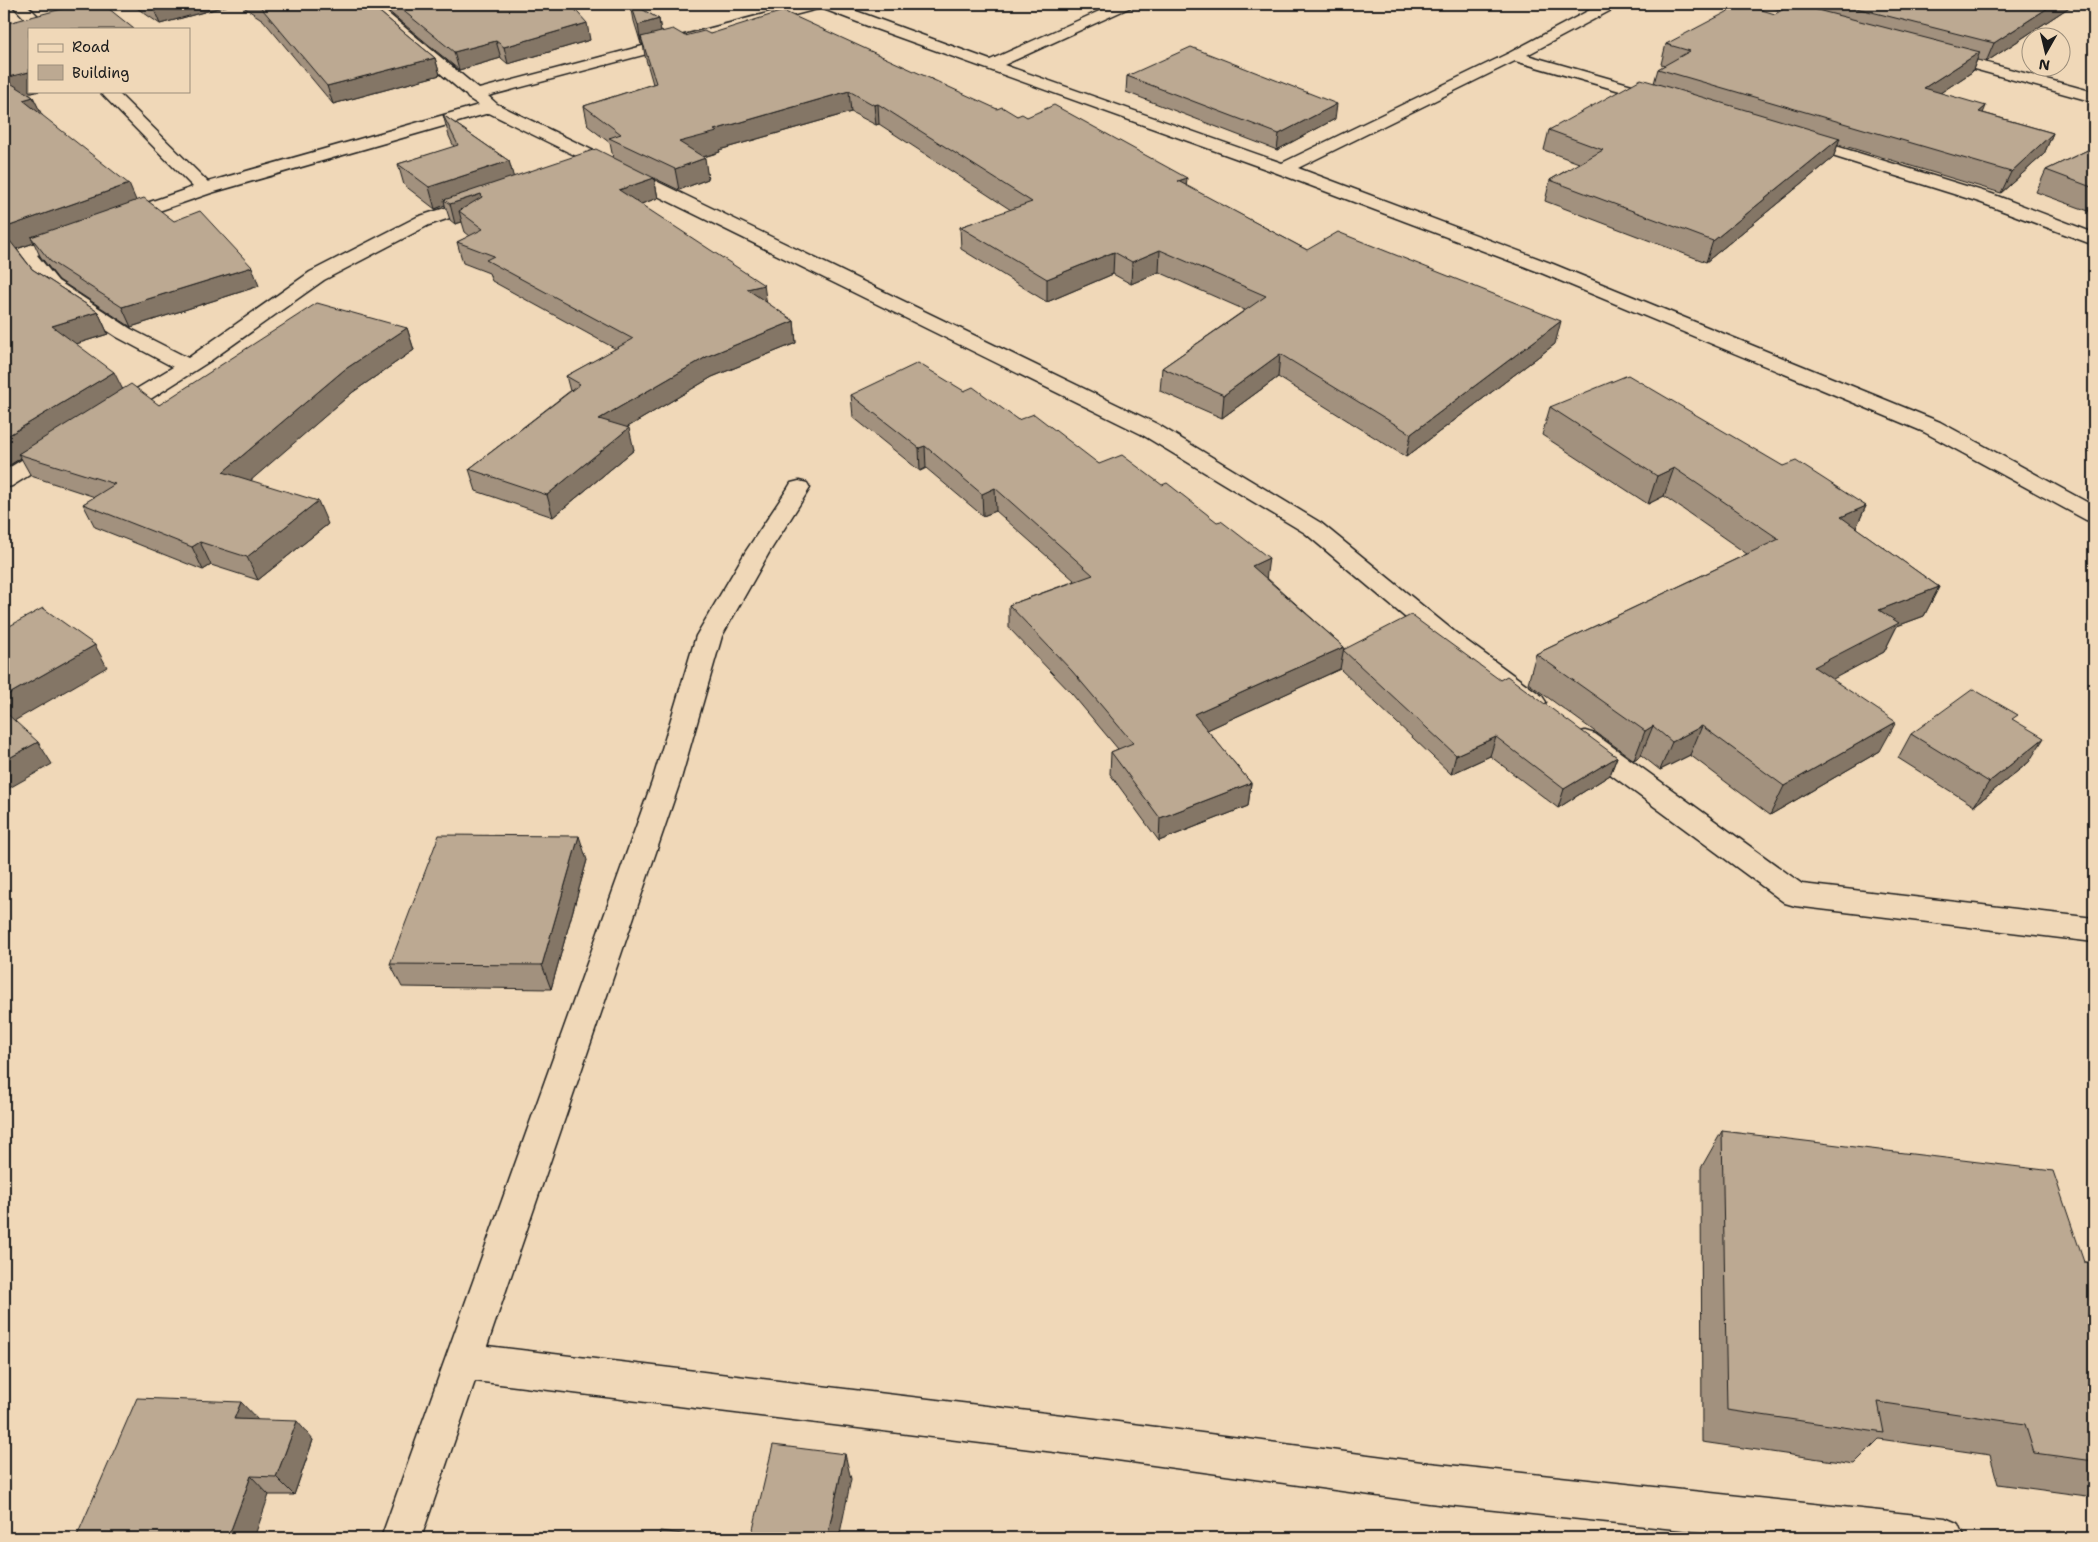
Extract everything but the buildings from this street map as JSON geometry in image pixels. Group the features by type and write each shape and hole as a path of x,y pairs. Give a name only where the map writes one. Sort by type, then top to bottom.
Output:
{"street":[{"path":"18,4 43,28"},
{"path":"375,4 378,13 482,101 1149,429 1313,528 1447,639 1795,895 2094,930"},
{"path":"106,224 205,189 482,101 818,4"},
{"path":"825,4 1283,169 1546,268 1914,420 2022,474 2094,515"},
{"path":"991,65 1126,4"},
{"path":"1283,169 1514,56 1612,4"},
{"path":"1740,4 1826,26"},
{"path":"1922,51 2094,97"},
{"path":"1514,56 1677,103"},
{"path":"108,92 205,189"},
{"path":"1782,134 1990,200 2058,224 2094,240"},
{"path":"573,170 601,161"},
{"path":"96,424 188,366 317,276 423,221 498,196"},
{"path":"4,260 88,230"},
{"path":"25,252 51,285 124,333 188,366"},
{"path":"4,480 71,439"},
{"path":"401,1538 666,782 709,636 758,550 799,488"},
{"path":"463,1361 1095,1438 1429,1483 1945,1538"}]}
